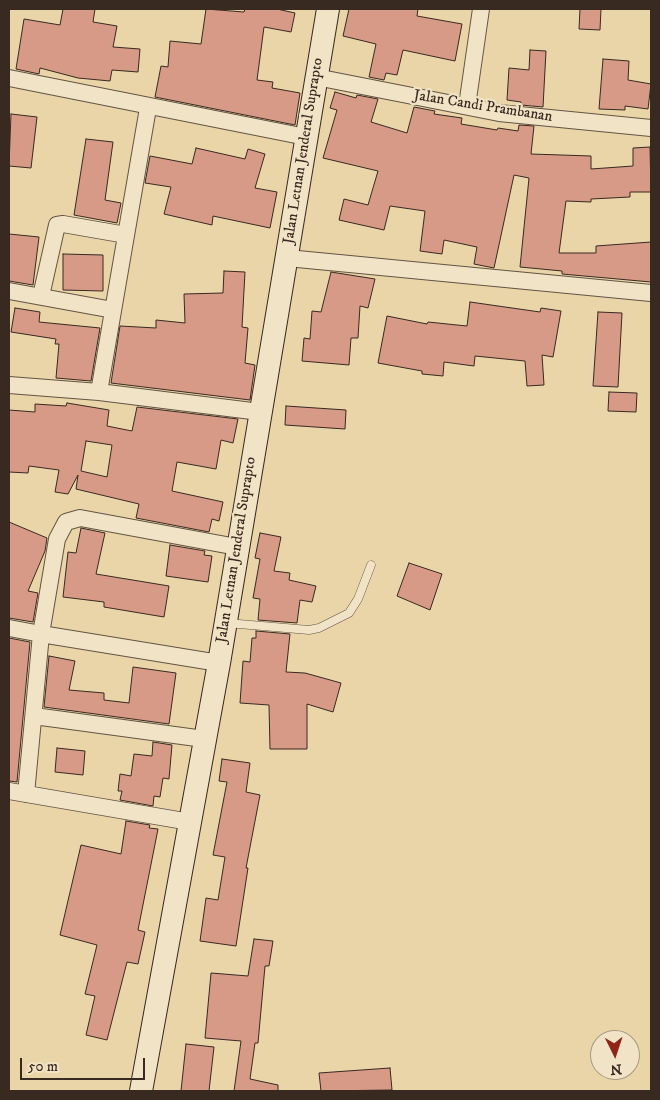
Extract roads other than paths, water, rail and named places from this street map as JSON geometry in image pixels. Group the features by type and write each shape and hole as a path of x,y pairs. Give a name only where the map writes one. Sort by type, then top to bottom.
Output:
{"main road":[{"name":"Jalan Letnan Jenderal Suprapto","path":"141,1091 173,819 204,739 286,258 292,135 316,77 328,9"}],"street":[{"path":"467,106 481,9"},
{"name":"Jalan Candi Prambanan","path":"316,77 508,114 651,128"},
{"path":"9,78 148,108 292,135"},
{"path":"99,392 148,108"},
{"path":"41,296 57,225 63,224 126,235"},
{"path":"286,258 651,293"},
{"path":"9,290 113,310"},
{"path":"9,385 99,392 260,412"},
{"path":"26,794 41,634 57,539 66,522 80,518 237,547"},
{"path":"9,628 218,663"},
{"path":"34,716 204,739"},
{"path":"9,791 173,819"}],"lane":[{"path":"225,623 309,630 319,628 349,613 358,600 371,565"}]}
